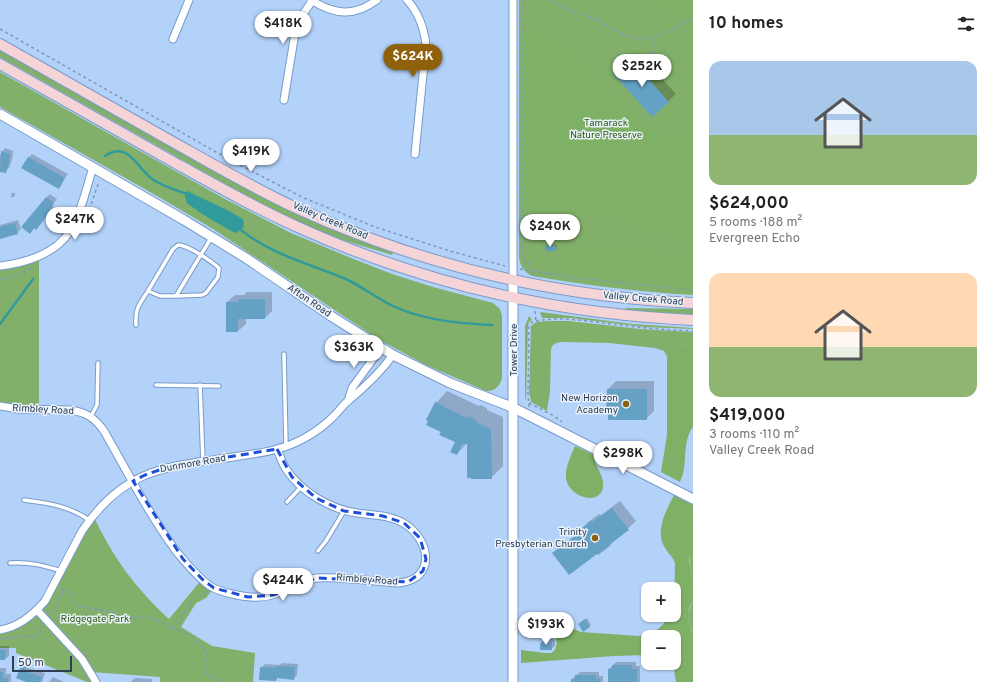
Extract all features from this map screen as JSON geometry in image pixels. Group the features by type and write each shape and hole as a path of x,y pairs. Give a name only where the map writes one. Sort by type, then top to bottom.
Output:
{"main road":[{"name":"Valley Creek Road","path":"0,44 231,175 296,208 346,229 397,248 454,266 513,280 601,295 693,303"},
{"name":"Valley Creek Road","path":"0,64 228,193 300,228 350,249 418,273 513,298 603,313 693,320"}],"street":[{"path":"173,38 189,0"},
{"path":"284,100 296,27 300,17 311,0 324,8 342,12 360,10 377,0"},
{"path":"407,0 421,22 426,45 415,154"},
{"name":"Tower Drive","path":"513,0 513,682"},
{"name":"Afton Road","path":"0,114 93,166 212,237 393,355 450,383 514,408 693,499"},
{"path":"0,269 3,265 42,255 53,249 62,241 70,232 76,218 93,166"},
{"name":"Dunmore Road","path":"348,401 352,388 381,348"},
{"name":"Dunmore Road","path":"0,630 14,626 26,620 45,601 82,530 105,501 115,492 155,470 277,449 300,440 324,426 348,401 358,394 373,379 393,355"},
{"name":"Rimbley Road","path":"0,406 18,409 70,410 78,411 91,416 104,431 160,528 194,572 211,586 237,595 260,597 273,595 317,578 399,583 408,582 416,578 423,571 426,559 424,548 420,538 413,530 404,523 393,518 344,511 325,503 302,486 286,469 277,449"},
{"path":"37,610 82,659 96,682"}],"lane":[{"path":"176,296 212,237"},
{"path":"136,325 135,313 138,306 175,247 178,245 184,245 218,268 218,277 202,296 160,296 148,291"},
{"path":"284,354 286,446"},
{"path":"91,416 97,405 98,363"},
{"path":"156,385 219,386"},
{"path":"200,385 203,462"},
{"path":"287,502 302,486"},
{"path":"24,500 51,503 68,508 78,512 89,520"},
{"path":"318,551 326,541 344,511"},
{"path":"10,562 38,563 61,570"}],"path":[{"path":"523,0 523,254 525,259 531,266 532,270 539,272 592,280 693,290"},
{"path":"550,0 557,5 636,38 653,37 671,32 693,16"},
{"path":"0,29 224,156 304,198 375,227 450,251 497,264"},
{"path":"651,59 654,47 653,37"},
{"path":"562,423 554,416 530,404 528,401 529,326 532,322 550,319 568,320 642,328 693,331"},
{"path":"54,584 72,595 78,606 111,612 126,618 146,617 154,619 192,637 206,651 208,658 205,669 207,676 226,682"},
{"path":"174,629 194,598 205,592 211,586"},
{"path":"0,639 26,636 37,637 41,632 38,626 54,610 64,590"}],"highlighted area":[{"path":"277,449 292,477 316,498 344,511 383,516 404,523 420,538 426,559 423,571 408,582 317,578 273,595 248,597 214,588 202,579 183,559 133,481 168,467"}],"green space":[{"name":"Tamarack Nature Preserve","path":"519,0 693,0 693,295 632,290 532,276 527,273 520,263"},
{"path":"634,0 693,0 693,21 673,11"},
{"path":"525,33 548,34 570,47 583,60 622,107 650,130 669,134 693,128 693,247 664,234 608,217 558,212 525,211"},
{"path":"0,50 252,192 318,224 393,253 392,255 333,237 289,218 250,198 0,57"},
{"path":"0,72 225,199 291,233 392,274 493,303 500,309 502,316 502,378 500,384 494,389 486,391 426,365 378,339 213,229 0,107"},
{"path":"580,248 640,249 693,261 693,289 550,272 555,262 561,255 569,250"},
{"path":"39,256 39,410 0,406 0,269"},
{"path":"626,308 693,309 693,315 626,310"},
{"path":"540,312 632,324 693,329 645,327 570,318 542,318"},
{"path":"529,316 532,320 529,322 528,326 526,401 525,326"},
{"path":"569,321 640,329 693,332 693,345 679,346 667,354 667,357 664,351 655,348 609,343 556,343 552,346 551,350 550,391 547,411 531,402 529,392 531,326 536,322"},
{"path":"693,345 693,427 687,440 683,475 680,482 661,472 667,435 667,357 670,350 677,346"},
{"path":"575,446 594,455 594,459 603,483 601,493 596,497 584,497 572,490 568,485 566,470"},
{"path":"674,495 693,505 693,522 690,533 689,561 693,582 693,601 689,608 688,619 693,633 693,682 676,682 674,670 681,670 681,630 657,630 665,622 681,622 681,582 675,582 675,563 661,538 663,519"},
{"name":"Ridgegate Park","path":"93,515 108,544 135,584 169,619 202,579 214,588 206,598 196,603 181,627 212,646 255,653 253,682 160,682 160,677 91,672 96,682 87,682 16,653 16,648 0,648 0,630 37,610"},
{"path":"693,522 693,582 689,534"},
{"path":"693,601 693,633 689,625 688,617 689,609"},
{"path":"521,618 552,620 581,632 641,636 641,655 521,663 521,650 551,653 555,650 557,643 552,634 546,632 521,631"}],"shaded area":[{"path":"187,191 243,219 244,227 236,233 202,214 187,203 184,193"}],"building":[{"path":"631,60 669,102 652,117 614,75"},
{"path":"1,151 10,154 6,173 0,172"},
{"path":"28,157 65,178 59,189 21,168"},
{"path":"46,197 54,203 50,209 51,210 36,230 34,228 30,234 21,227"},
{"path":"15,223 18,234 0,239 0,227"},
{"path":"545,246 556,246 556,251 545,251"},
{"path":"238,299 265,299 265,319 238,319 238,332 226,332 226,302 238,302"},
{"name":"New Horizon Academy","path":"607,389 647,389 647,420 608,420 608,411 606,411"},
{"path":"435,402 467,418 467,416 476,420 476,422 491,429 492,479 467,478 467,444 462,444 457,455 450,452 455,442 439,435 441,432 426,425 428,421 426,420"},
{"name":"Trinity Presbyterian Church","path":"612,508 629,530 598,555 597,554 569,575 552,553 580,532 579,530 591,521 592,522"},
{"path":"585,619 590,627 583,632 578,624"},
{"path":"552,642 552,650 540,650 540,643"},
{"path":"0,650 6,650 5,660 0,660"},
{"path":"612,665 632,665 632,669 637,669 637,682 608,682 608,669 612,669"},
{"path":"21,666 27,668 25,671 42,677 40,682 26,682 16,678"},
{"path":"277,666 295,667 294,680 277,678 276,681 259,680 260,667 277,668"},
{"path":"0,672 3,672 3,678 8,678 8,682 0,682"},
{"path":"575,675 596,675 596,679 600,679 600,682 571,682 571,679 575,679"}],"waterway":[{"path":"105,156 113,152 120,151 126,153 132,157 152,179 184,193"},
{"path":"241,230 253,239 278,253 346,279 385,302 402,310 440,320 492,325"},
{"path":"0,324 33,279"}],"place":[{"name":"New Horizon Academy","path":"626,404"},
{"name":"Trinity Presbyterian Church","path":"595,538"}]}
